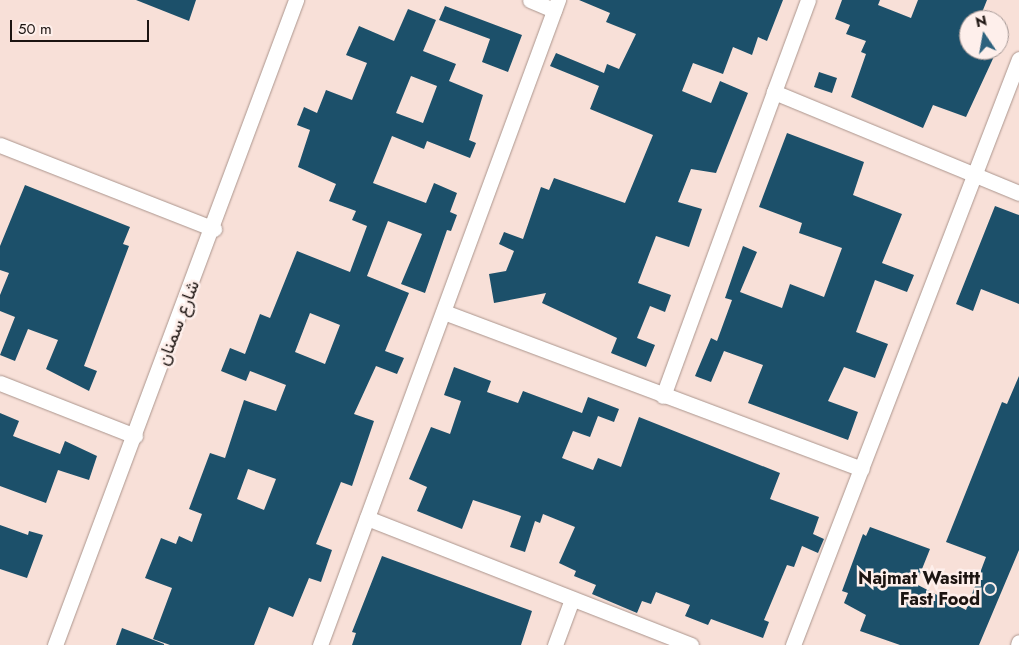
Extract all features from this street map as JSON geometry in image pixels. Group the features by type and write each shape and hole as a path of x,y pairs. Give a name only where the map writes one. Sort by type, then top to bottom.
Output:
{"street":[{"name":"شارع سمنان","path":"55,645 214,228 296,0"},
{"path":"320,645 556,5 530,0"},
{"path":"663,396 808,0"},
{"path":"793,645 1019,59"},
{"path":"774,92 1019,193"},
{"path":"0,145 214,228"},
{"path":"444,312 861,469"},
{"path":"0,383 134,436"},
{"path":"367,518 691,645"},
{"path":"555,645 572,599"}],"building":[{"path":"136,0 196,0 189,21"},
{"path":"579,0 783,0 767,41 758,37 752,55 733,47 723,74 693,63 682,91 711,103 720,81 748,93 716,173 691,169 678,202 702,209 689,247 656,236 638,283 671,295 665,312 650,306 637,338 655,345 646,367 611,353 617,338 542,303 546,293 494,303 489,274 506,271 514,251 499,244 504,232 523,239 541,187 549,190 554,178 625,203 653,135 590,109 599,86 550,66 556,53 604,73 607,64 619,69 636,34 606,22 610,13"},
{"path":"842,0 880,0 878,5 911,18 918,0 987,0 983,10 959,10 959,60 992,60 966,117 933,105 923,128 851,97 866,54 861,52 866,41 846,34 850,25 835,19"},
{"path":"445,6 522,35 508,72 482,62 490,39 439,20"},
{"path":"408,9 436,20 423,51 456,64 449,81 483,95 469,140 476,143 470,158 427,141 424,149 392,136 373,183 426,203 434,183 457,193 450,212 457,215 451,231 447,230 425,293 401,284 422,234 388,221 367,276 409,293 385,351 404,358 397,374 376,366 354,414 374,421 352,486 341,482 316,544 332,550 321,582 309,578 293,617 269,607 254,645 170,645 153,639 172,588 145,578 161,538 176,544 179,536 192,542 202,514 189,509 210,453 225,458 244,400 276,411 286,385 250,371 246,381 221,371 230,348 245,354 260,314 270,318 297,251 350,272 367,226 352,220 356,211 329,201 336,184 298,167 310,130 297,125 304,107 317,113 326,90 352,100 367,63 346,55 359,26 394,41","holes":["411,76 437,86 423,123 396,113","310,313 340,325 325,364 295,352","248,469 276,479 264,510 237,499"]},
{"path":"819,72 837,78 832,93 814,87"},
{"path":"787,133 864,162 853,195 902,214 882,263 914,275 907,292 875,280 856,332 888,344 875,378 844,367 828,401 858,412 848,440 748,403 763,365 724,351 711,382 695,376 711,338 717,341 732,300 725,298 743,246 757,252 740,292 782,308 790,284 824,297 842,248 799,233 802,223 759,207"},
{"path":"25,185 130,227 123,244 129,246 84,366 97,371 89,391 46,369 58,340 28,329 15,361 0,355 15,317 0,311 0,295 9,273 0,270 0,246"},
{"path":"995,206 1019,215 1019,304 981,289 973,311 956,304"},
{"path":"454,367 491,381 487,392 518,403 523,391 582,413 588,397 619,409 614,422 598,416 590,437 573,431 562,458 593,470 598,458 621,467 639,417 780,473 770,499 819,517 813,534 824,539 818,553 802,546 794,567 787,565 764,620 769,622 763,638 711,619 708,625 685,616 690,605 656,592 651,604 642,601 637,613 592,594 596,585 574,576 576,571 559,563 575,527 543,514 540,523 535,521 525,552 510,547 521,516 473,500 462,529 417,511 427,487 409,479 431,427 450,434 461,401 444,395"},
{"path":"1019,376 1019,550 979,645 900,645 860,631 866,615 844,603 848,593 842,591 863,534 866,536 870,527 930,549 916,584 966,610 986,557 946,542 1002,402 1007,404"},
{"path":"0,413 19,421 13,436 60,454 65,441 97,456 89,480 58,470 46,503 0,486"},
{"path":"0,525 28,535 29,531 43,535 27,578 0,569"},
{"path":"382,556 532,611 521,645 352,645 356,633 352,632"},
{"path":"122,628 164,644 164,645 116,645"}],"place":[{"name":"Najmat Wasittt Fast Food","path":"990,589"}]}
